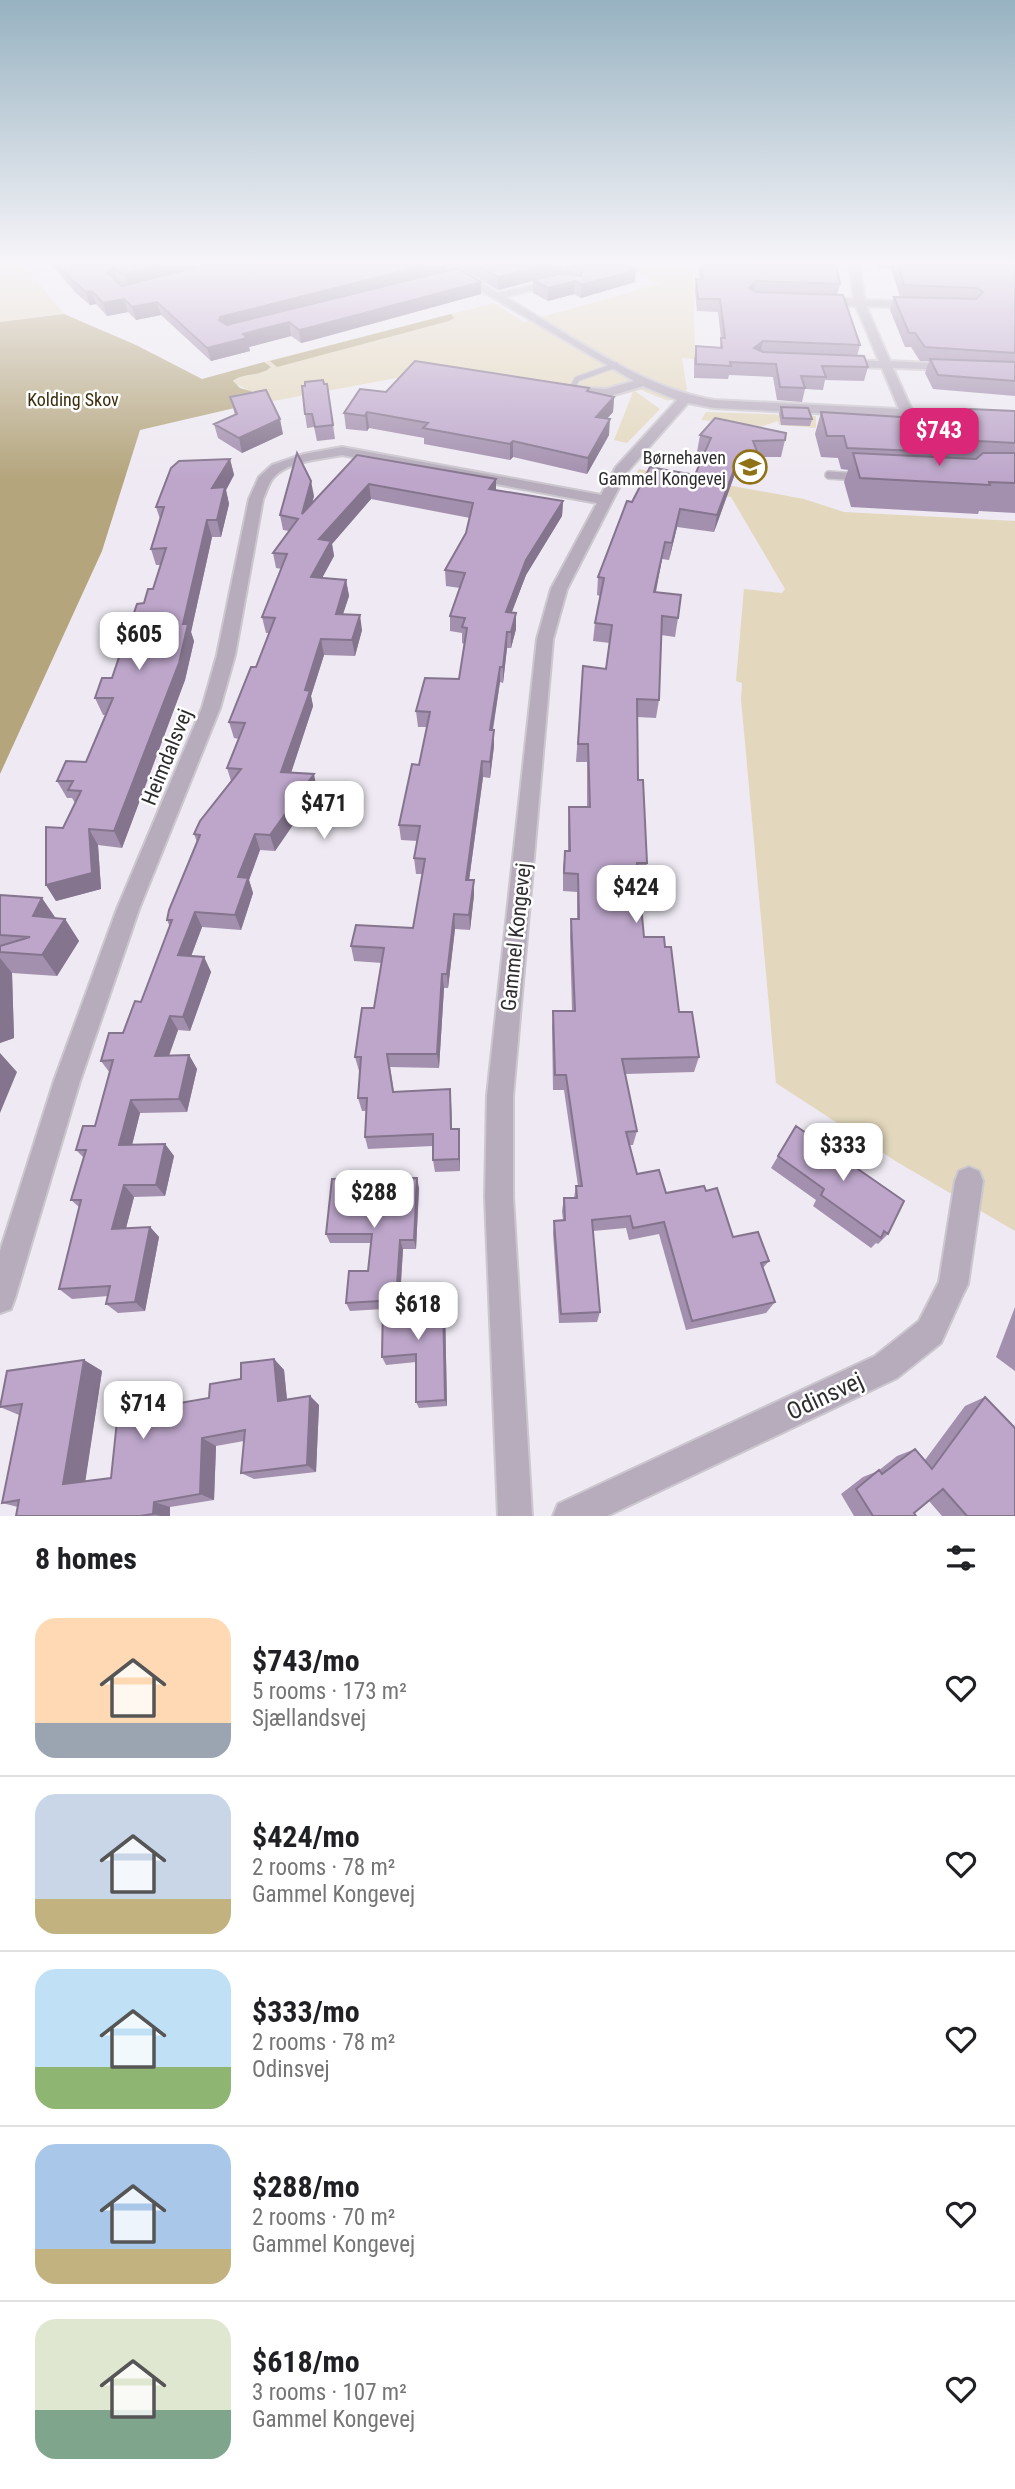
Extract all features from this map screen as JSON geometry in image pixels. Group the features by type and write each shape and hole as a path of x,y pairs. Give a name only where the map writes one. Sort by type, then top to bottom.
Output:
{"street":[{"path":"566,336 644,382 685,399 714,404 907,414 938,421 1015,419"},
{"path":"874,336 907,414"},
{"path":"823,362 964,368"},
{"path":"565,389 607,393 644,382"},
{"name":"Gammel Kongevej","path":"515,1516 499,1197 500,1096 545,639 559,589 605,500 630,458 685,399"},
{"name":"Heimdalsvej","path":"0,1298 67,1081 128,909 211,708 226,655 256,499 266,477 277,468 309,457 356,452 605,500"},
{"name":"Odinsvej","path":"570,1516 886,1367 930,1332 953,1284 969,1181"}],"lane":[{"path":"565,389 578,379 616,365"},
{"path":"829,475 870,477"}],"shaded area":[{"path":"366,336 694,336 695,359 682,358 687,390 668,401 641,390 635,391 660,409 627,443 614,440 633,392 610,398 434,371 257,404 251,391 233,383 236,379 271,367 264,362"},
{"path":"706,412 816,416 816,428 779,425 778,421 763,426 701,420"},
{"path":"639,469 804,499 844,512 1015,521 1015,1231 897,1162 776,1083 741,699 742,683 736,681 744,589 782,593 785,589 731,497 631,482"}],"green space":[{"name":"Kolding Skov","path":"0,336 115,336 202,379 264,362 271,367 233,381 240,388 251,391 254,396 239,407 140,430 102,551 0,774"},
{"path":"367,336 394,336 277,367 270,361"}],"building":[{"path":"194,336 245,336 247,338 207,348"},
{"path":"725,336 857,336 860,345 763,341 754,348 763,352 864,356 868,367 822,366 826,377 801,376 805,388 780,387 776,364 696,364 696,346 722,348 721,338"},
{"path":"917,336 1015,336 1015,353 925,347"},
{"path":"930,359 1015,362 1015,381 938,375"},
{"path":"415,361 589,388 587,391 614,397 596,417 610,419 588,458 513,441 510,444 423,428 428,423 367,412 365,416 344,413 360,389 386,392"},
{"path":"323,380 324,384 327,384 333,425 315,427 312,414 305,414 302,386 305,386 305,382"},
{"path":"266,390 280,419 239,438 214,424 237,414 230,397"},
{"path":"781,407 808,408 812,419 783,418"},
{"path":"970,409 1015,411 1015,443 978,441 964,413 972,413"},
{"path":"821,412 949,420 964,453 847,448 844,436 827,436"},
{"path":"715,418 786,433 785,440 753,441 758,454 740,454 717,515 680,509 672,543 665,542 654,592 681,595 678,618 662,616 659,700 637,699 638,780 643,780 647,863 637,863 644,937 664,937 665,947 671,947 679,1012 692,1012 699,1057 622,1059 637,1131 626,1132 637,1174 659,1170 666,1193 704,1186 706,1191 717,1188 733,1237 758,1232 769,1261 761,1263 775,1302 692,1321 664,1222 633,1228 630,1216 592,1220 600,1312 561,1314 554,1221 565,1220 564,1198 577,1198 576,1186 582,1186 566,1075 555,1075 553,1011 575,1011 571,919 579,919 578,874 564,873 565,851 570,851 569,807 590,807 588,744 578,744 583,666 606,669 612,625 595,623 604,578 598,577 627,501 632,502 650,467 695,475 711,438 700,435"},
{"path":"297,453 311,481 302,514 357,455 496,479 489,489 563,501 526,560 506,612 516,613 511,632 507,632 503,667 500,667 490,730 494,730 490,762 482,761 466,880 474,880 469,915 454,914 447,974 442,974 437,1054 387,1054 393,1092 450,1089 451,1129 459,1129 459,1159 433,1160 433,1134 365,1137 367,1098 358,1098 361,1057 355,1057 362,1008 374,1008 384,948 351,946 356,925 413,928 425,859 414,858 420,826 399,825 412,764 419,765 430,712 416,711 425,678 459,679 467,628 462,627 465,618 450,616 465,573 445,570 466,533 473,503 369,484 319,539 331,541 311,577 346,580 336,614 360,615 352,640 321,639 305,690 310,691 281,772 314,774 270,835 255,834 238,877 248,878 235,915 195,912 178,955 204,957 183,1017 170,1016 155,1056 189,1055 179,1099 131,1100 119,1145 165,1144 156,1185 124,1185 112,1229 150,1227 135,1302 106,1304 110,1286 59,1289 81,1200 71,1200 86,1150 76,1150 83,1126 95,1126 113,1060 101,1061 109,1033 123,1033 135,1001 141,1002 172,920 167,920 169,910 200,835 194,834 200,821 241,769 227,768 245,723 229,722 251,667 256,667 275,618 262,617 287,554 273,553 298,519 280,515"},
{"path":"853,453 976,459 983,453 1015,453 1015,483 989,482 990,485 860,478"},
{"path":"230,459 212,488 225,487 217,520 207,520 183,624 188,624 179,663 114,831 89,829 92,873 46,885 46,827 63,828 81,791 68,790 73,781 57,781 66,761 86,762 113,698 95,698 102,678 112,678 137,604 144,603 148,589 153,589 166,548 151,549 164,507 156,507 171,468 179,461"},
{"path":"0,895 42,898 33,916 65,919 42,955 0,952 0,946 30,937 0,935"},
{"path":"796,1126 904,1201 888,1234 884,1231 881,1238 821,1195 824,1189 778,1156"},
{"path":"417,1178 414,1240 400,1240 396,1300 346,1303 349,1271 368,1271 372,1234 326,1234 332,1179"},
{"path":"443,1299 445,1400 416,1402 416,1354 382,1357 383,1303"},
{"path":"274,1359 278,1401 310,1396 307,1465 241,1473 245,1430 202,1438 200,1494 154,1502 153,1514 16,1516 19,1500 2,1503 22,1404 0,1407 7,1371 84,1360 63,1484 111,1478 119,1402 153,1396 151,1408 209,1398 210,1384 241,1379 241,1363"},
{"path":"985,1397 1015,1428 1015,1516 967,1516 943,1489 914,1513 916,1516 873,1516 856,1489 879,1470 882,1474 915,1449 932,1469"}],"place":[{"name":"Børnehaven Gammel Kongevej","path":"750,467"}]}
